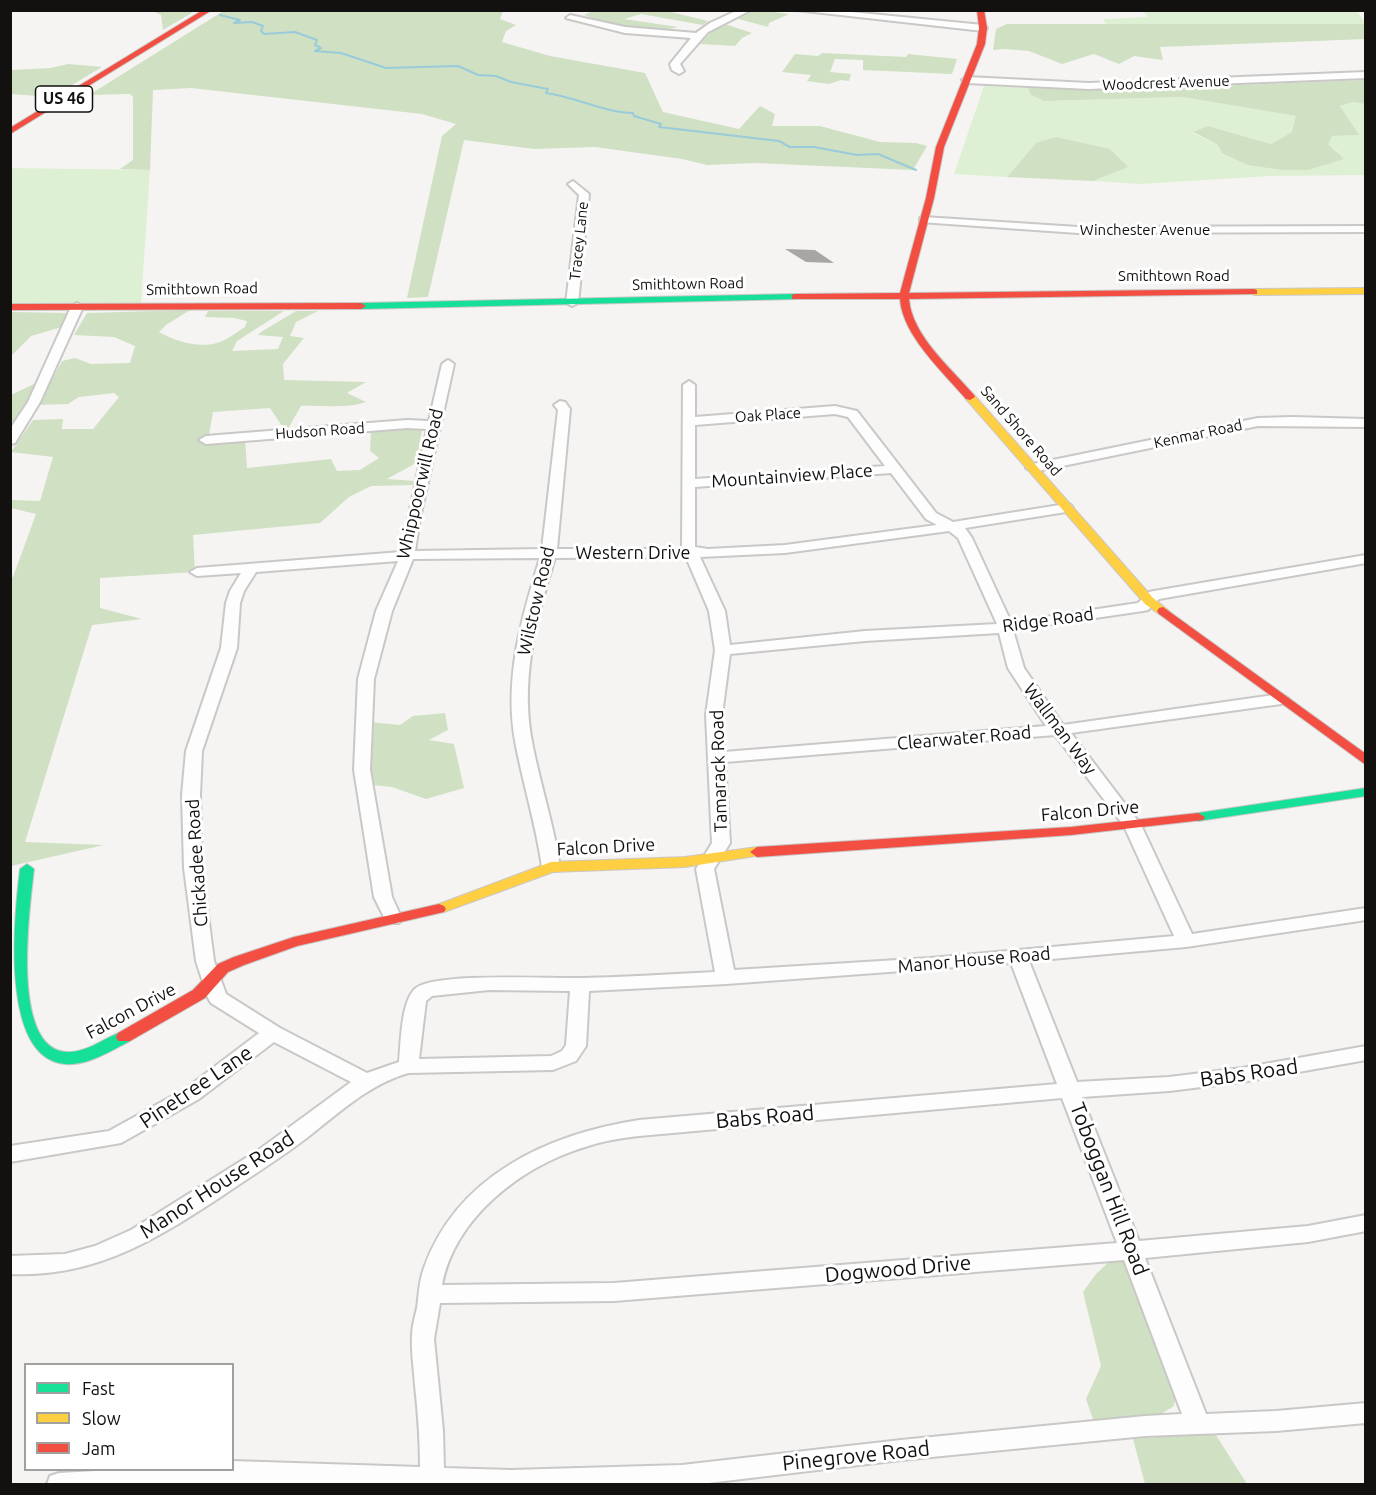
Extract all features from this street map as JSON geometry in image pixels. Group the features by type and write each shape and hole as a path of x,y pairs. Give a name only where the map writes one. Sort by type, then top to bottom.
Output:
{"street":[{"name":"US 46","path":"10,132 209,10"},
{"path":"679,71 675,68 675,64 696,36 718,21 747,10"},
{"path":"800,10 983,28"},
{"path":"903,295 924,220 940,147 981,44 983,28 980,10"},
{"path":"570,18 625,30 696,36"},
{"name":"Woodcrest Avenue","path":"967,80 1089,86 1365,75"},
{"name":"Tracey Lane","path":"572,303 584,194 573,184"},
{"name":"Winchester Avenue","path":"924,220 1069,230 1365,229"},
{"name":"Smithtown Road","path":"10,307 572,303 903,295 1365,291"},
{"name":"Sand Shore Road","path":"903,295 907,315 922,339 979,408 1149,601 1365,761"},
{"path":"10,440 34,402 77,307"},
{"name":"Whippoorwill Road","path":"393,920 383,897 362,770 362,733 369,658 384,611 407,556 448,364"},
{"name":"Tamarack Road","path":"689,384 690,553 717,611 723,650 714,715 721,843 705,869 726,978"},
{"name":"Wilstow Road","path":"551,867 544,826 524,745 519,694 524,643 531,610 549,553 564,409 560,405"},
{"name":"Oak Place","path":"691,421 846,411"},
{"name":"Wallman Way","path":"846,411 852,414 931,516 961,532 965,538 1005,626 1016,668 1034,699 1132,825 1186,941"},
{"name":"Kenmar Road","path":"1033,468 1258,422 1365,423"},
{"name":"Hudson Road","path":"206,440 407,424 434,425"},
{"name":"Mountainview Place","path":"690,483 895,469"},
{"name":"Western Drive","path":"197,572 407,556 690,553 784,549 951,528 1066,508"},
{"name":"Ridge Road","path":"723,650 1005,626 1143,607 1154,595 1365,559"},
{"name":"Chickadee Road","path":"252,567 237,591 233,603 229,648 194,751 191,795 193,868 205,961 218,998 273,1032 366,1082"},
{"name":"Clearwater Road","path":"717,758 1059,730 1281,699"},
{"name":"Falcon Drive","path":"27,869 17,961 17,1029 55,1056 66,1058 81,1056 118,1040 184,1004 199,994 223,968 239,961 294,942 442,908 551,867 685,862 742,853 985,838 1132,825 1365,792"},
{"name":"Manor House Road","path":"408,1066 416,1002 425,991 435,988 489,984 580,985 857,970 1186,941 1365,914"},
{"name":"Toboggan Hill Road","path":"1018,956 1197,1422"},
{"name":"Manor House Road","path":"10,1265 65,1263 131,1240 164,1222 251,1165 366,1082 389,1070 408,1066 553,1063 563,1060 576,1046 580,985"},
{"name":"Pinetree Lane","path":"10,1154 114,1138 192,1094 273,1032"},
{"name":"Babs Road","path":"431,1481 423,1336 440,1255 458,1225 475,1204 504,1179 562,1146 594,1136 639,1128 1071,1090 1169,1084 1242,1075 1365,1053"},
{"name":"Dogwood Drive","path":"430,1294 614,1292 1308,1234 1365,1223"},
{"name":"Pinegrove Road","path":"59,1485 232,1472 431,1481 682,1476 901,1450 1197,1422 1276,1421 1365,1413"}],"green space":[{"path":"225,10 503,11 500,19 516,25 506,31 502,42 550,56 645,73 663,112 739,129 760,106 775,114 772,126 820,126 880,142 916,143 927,146 913,170 756,163 707,165 682,159 595,147 534,149 464,140 428,297 407,298 442,136 456,124 422,114 191,88 153,90 150,170 120,169 133,160 133,97 130,94 89,95"},
{"path":"757,10 789,14 769,23 768,27 735,18"},
{"path":"1142,10 1356,10 1366,24 1106,24 1103,19 1148,17"},
{"path":"153,11 195,11 163,30 161,15"},
{"path":"593,11 667,11 708,21 703,25 641,14 624,19 678,27 642,30 607,23 584,15"},
{"path":"725,24 752,33 742,38 735,46 700,44 712,31"},
{"path":"1007,24 1365,24 1366,39 1160,47 1163,60 1134,56 1119,64 1094,54 1062,64 1029,51 993,50 996,29"},
{"path":"822,53 906,57 908,54 957,59 952,74 863,70 863,60 835,59 830,72 851,74 849,81 841,80 829,84 807,81 811,75 782,72 795,54 818,56"},
{"path":"68,64 102,67 52,97 11,94 11,70 51,68"},
{"path":"1365,80 1365,104 1353,102 1340,106 1359,135 1332,136 1328,144 1344,159 1308,170 1282,170 1248,165 1222,153 1217,144 1193,132 1208,126 1271,144 1292,132 1296,116 1182,97 1044,101 1031,95 1028,88 1115,90"},
{"path":"984,86 1028,88 1031,95 1044,101 1182,97 1297,116 1292,132 1271,144 1208,126 1193,133 1217,144 1222,153 1338,152 1327,144 1331,136 1358,135 1340,106 1353,102 1365,104 1365,175 1270,176 1140,184 1093,181 1127,167 1036,143 1007,177 954,174"},
{"path":"1056,137 1110,149 1128,167 1093,181 1007,177 1036,143"},
{"path":"11,168 150,170 141,303 11,303"},
{"path":"190,310 159,332 173,339 197,345 212,344 226,339 245,327 247,321 205,317 208,311 284,311 237,341 232,351 278,349 283,337 258,335 296,311 318,311 296,322 290,336 304,338 283,364 284,380 366,382 347,393 366,402 342,406 301,406 286,432 270,408 213,412 209,435 204,438 245,438 247,468 331,459 337,471 360,470 379,458 370,451 371,431 414,427 422,430 416,463 387,479 416,481 415,485 371,486 349,497 320,523 193,535 195,572 100,578 100,608 142,619 92,625 25,842 104,845 11,866 10,578 13,577 36,514 11,508 11,500 40,501 53,457 11,452 33,420 63,419 62,429 93,429 119,397 114,393 79,397 68,404 38,405 62,361 75,358 91,364 130,363 135,346 114,337 74,335 87,313"},
{"path":"11,312 68,313 62,327 31,336 11,356"},
{"path":"36,383 16,428 11,435 11,395"},
{"path":"445,713 448,730 429,740 454,744 464,788 426,799 392,787 372,785 369,753 370,722 400,725 413,716"},
{"path":"1114,1257 1122,1258 1128,1263 1176,1393 1174,1406 1161,1414 1095,1425 1086,1399 1101,1366 1083,1292 1096,1274"},
{"path":"1214,1432 1247,1484 1145,1484 1133,1439"}],"building":[{"path":"785,249 815,250 834,263 806,262"}],"waterway":[{"path":"220,15 240,20 234,23 252,22 263,26 261,31 264,34 295,32 317,40 315,45 321,48 315,51 341,53 386,68 458,66 478,75 496,76 511,82 548,89 546,93 611,110 633,113 634,116 661,124 659,127 779,141 790,147 814,147 857,155 878,154 916,170"}],"traffic: fast":[{"path":"361,306 795,297"},
{"path":"1198,817 1366,792"},
{"path":"27,869 20,947 20,978 23,1007 31,1032 44,1050 64,1058 87,1054 124,1037"}],"traffic: slow":[{"path":"1254,292 1366,291"},
{"path":"970,397 1149,601 1163,611"},
{"path":"439,909 551,867 685,862 757,852"}],"traffic: jam":[{"path":"10,132 209,10"},
{"path":"970,397 938,361 918,333 905,304 904,290 930,198 940,147 981,44 983,28 980,10"},
{"path":"795,297 1254,292"},
{"path":"10,307 361,306"},
{"path":"1163,611 1366,761"},
{"path":"757,852 1071,831 1198,817"},
{"path":"124,1037 199,994 223,968 239,961 294,942 439,909"}]}
